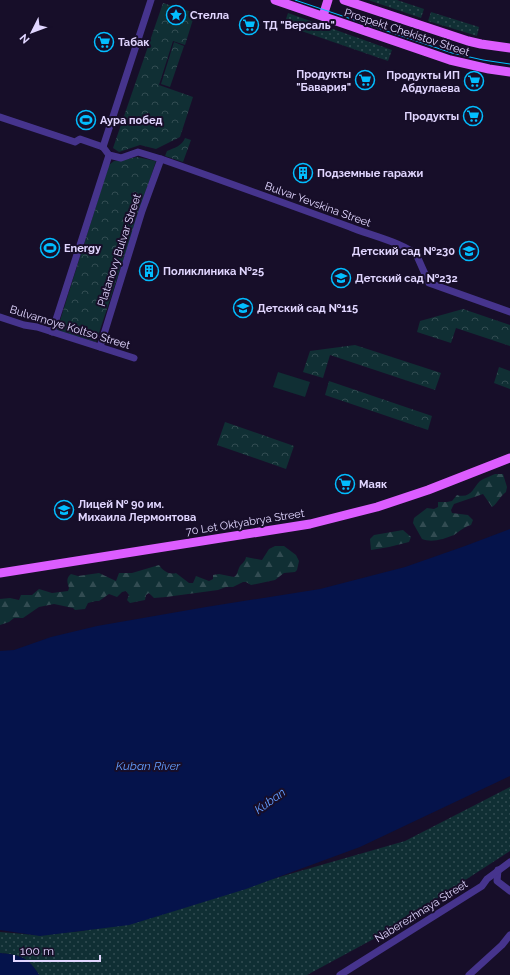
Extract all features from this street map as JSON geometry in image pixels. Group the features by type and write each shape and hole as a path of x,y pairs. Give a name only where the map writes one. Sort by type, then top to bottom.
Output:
{"main road":[{"name":"Prospekt Chekistov Street","path":"275,0 450,60 483,68 510,72"},
{"path":"322,16 328,0"},
{"name":"Prospekt Chekistov Street","path":"344,0 468,41 510,48"},
{"name":"70 Let Oktyabrya Street","path":"0,573 310,524 377,507 428,490 510,458"}],"street":[{"path":"103,147 151,0"},
{"path":"0,117 75,142 80,139 103,147 109,154 52,332"},
{"name":"Bulvar Yevskina Street","path":"109,154 121,158 138,152 161,159 401,245 415,252 429,283 510,312"},
{"name":"Platanovy Bulvar Street","path":"100,347 142,211 161,159"},
{"name":"Bulvarnoye Koltso Street","path":"0,317 134,358"},
{"name":"Naberezhnaya Street","path":"340,975 482,886 487,879 510,862"},
{"path":"497,881 498,870"},
{"path":"482,886 497,881"},
{"path":"497,881 510,892"},
{"path":"469,975 502,945 510,935"}],"green space":[{"path":"368,0 397,0 424,9 421,18"},
{"path":"163,3 195,13 185,45 173,41 159,85 193,97 180,137 156,149 140,145 119,152 113,148"},
{"path":"431,12 479,27 477,36 428,21"},
{"path":"288,13 392,50 388,61 284,25"},
{"path":"174,42 184,46 170,87 161,84"},
{"path":"185,138 191,140 183,162 165,156 167,151 180,145"},
{"path":"137,157 156,161 96,342 57,330 109,165 114,161"},
{"path":"463,309 510,325 510,346 456,328 451,343 417,332 420,321"},
{"path":"355,345 441,373 435,390 330,355 323,378 303,372 310,351"},
{"path":"499,367 510,371 510,389 494,383"},
{"path":"278,372 310,382 305,397 273,387"},
{"path":"329,381 432,416 428,430 325,395"},
{"path":"225,422 294,446 286,469 217,445"},
{"path":"495,474 503,474 507,487 506,492 492,507 483,494 454,504 451,510 452,513 468,515 473,520 471,525 454,535 442,539 430,541 422,539 413,523 414,518 427,508 434,509 438,507 438,502 452,501 457,495 462,496 469,494 480,481"},
{"path":"403,530 411,537 409,542 371,550 370,539 374,535"},
{"path":"275,546 284,546 296,555 299,561 295,572 284,573 275,580 251,585 243,582 233,587 226,587 218,590 154,598 149,593 146,595 145,600 130,603 127,600 129,595 126,591 122,592 117,597 109,594 99,601 88,603 85,609 75,610 73,608 54,604 39,607 23,618 14,618 9,622 0,625 0,599 10,598 19,600 21,595 32,595 39,589 52,593 68,591 69,588 67,582 71,574 78,576 99,573 116,581 119,573 132,573 159,565 166,572 176,573 189,583 193,583 196,576 209,581 213,579 213,575 219,574 234,577 240,566 245,561 246,557 262,560 269,549"},
{"path":"510,787 510,851 379,936 307,975 39,975 31,964 23,958 0,953 0,932 36,935 82,931 189,903 405,841"}],"water":[{"name":"Kuban River","path":"510,529 510,776 360,847 246,889 129,925 40,936 0,930 0,651 14,650 51,637 97,626 320,589 405,567"},
{"path":"0,953 23,958 31,964 39,975 0,975"}],"tram line":[{"path":"295,0 452,53 510,64"}],"place":[{"name":"Стелла","path":"176,15"},
{"name":"ТД \"Версаль\"","path":"249,25"},
{"name":"Табак","path":"104,42"},
{"name":"Продукты \"Бавария\"","path":"365,80"},
{"name":"Продукты ИП Абдулаева","path":"474,81"},
{"name":"Продукты","path":"473,116"},
{"name":"Аура побед","path":"86,120"},
{"name":"Подземные гаражи","path":"303,173"},
{"name":"Energy","path":"50,248"},
{"name":"Детский сад №230","path":"469,251"},
{"name":"Поликлиника №25","path":"149,271"},
{"name":"Детский сад №232","path":"341,278"},
{"name":"Детский сад №115","path":"243,308"},
{"name":"Маяк","path":"345,484"},
{"name":"Лицей № 90 им. Михаила Лермонтова","path":"64,510"}],"water label":[{"name":"Kuban","path":"270,801"}]}
